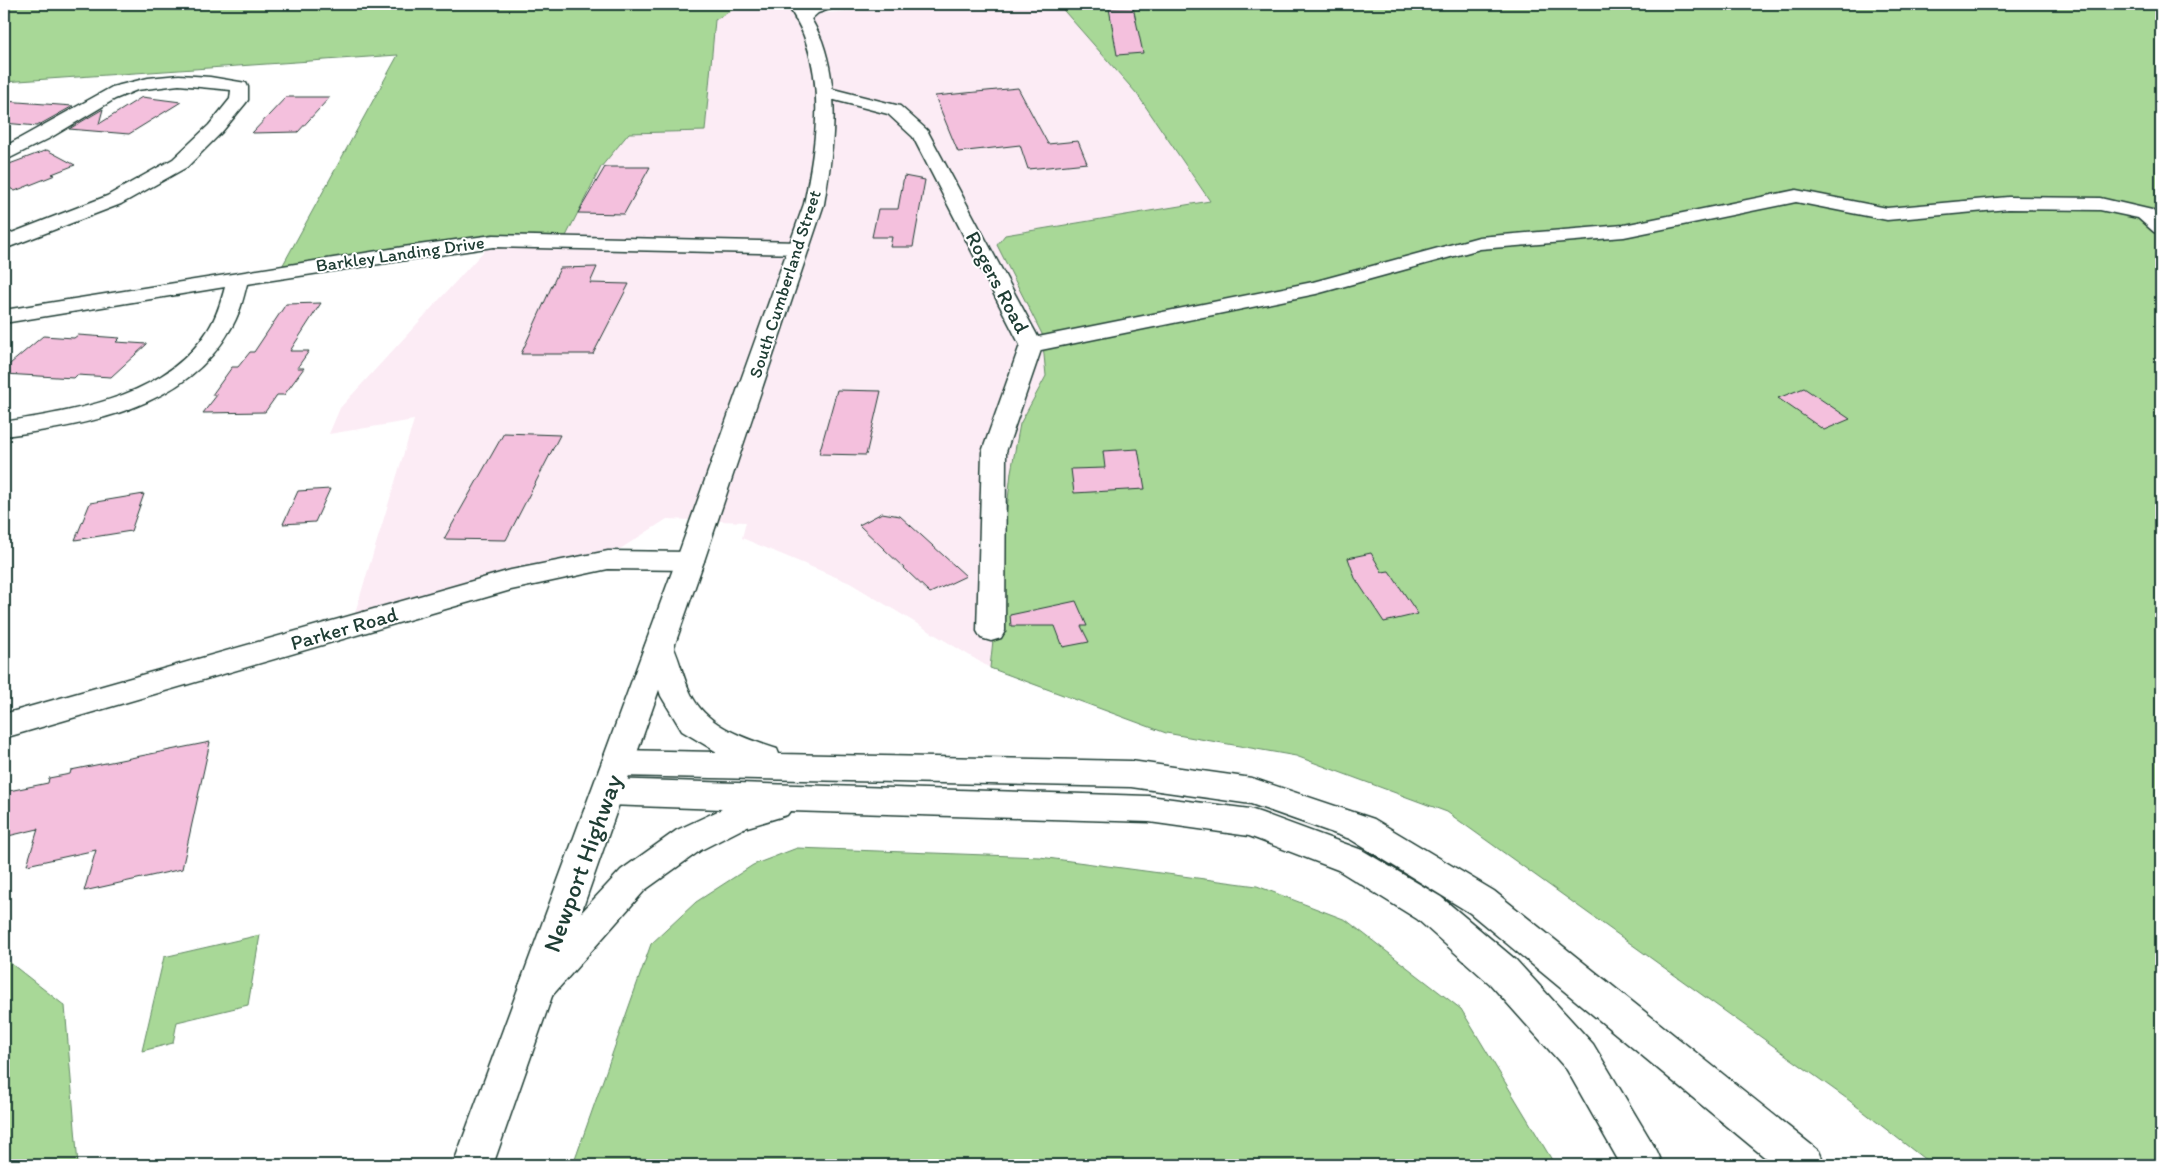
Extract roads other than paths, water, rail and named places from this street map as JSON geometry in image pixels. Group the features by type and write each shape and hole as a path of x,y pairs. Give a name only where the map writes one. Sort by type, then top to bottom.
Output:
{"main road":[{"path":"799,12 831,4"},
{"name":"South Cumberland Street","path":"690,560 800,248 814,204 820,177 824,147 825,92 814,41 799,12"},
{"path":"4,243 114,200 180,164 215,130 239,100 240,87 213,81 161,81 141,84 117,91 29,143 7,150"},
{"name":"Rogers Road","path":"825,92 894,110 921,134 1031,345 994,452 991,630"},
{"path":"1031,345 1316,288 1479,244 1624,231 1796,196 1888,214 2008,204 2100,204 2145,214 2161,228"},
{"name":"Barkley Landing Drive","path":"4,316 493,241 800,248"},
{"path":"4,428 105,409 160,388 197,359 220,330 238,279"},
{"name":"Parker Road","path":"4,726 511,580 608,560 690,560"},
{"name":"Newport Highway","path":"473,1165 690,560"},
{"path":"659,646 676,696 693,723 736,749 791,767"},
{"path":"612,778 791,767 1131,774 1252,791 1362,829 1482,902 1805,1165"},
{"path":"612,778 804,798 1149,809 1250,824 1350,860 1429,908 1503,972 1580,1057 1643,1165"},
{"path":"537,986 633,880 689,840 736,817 804,798"}]}
